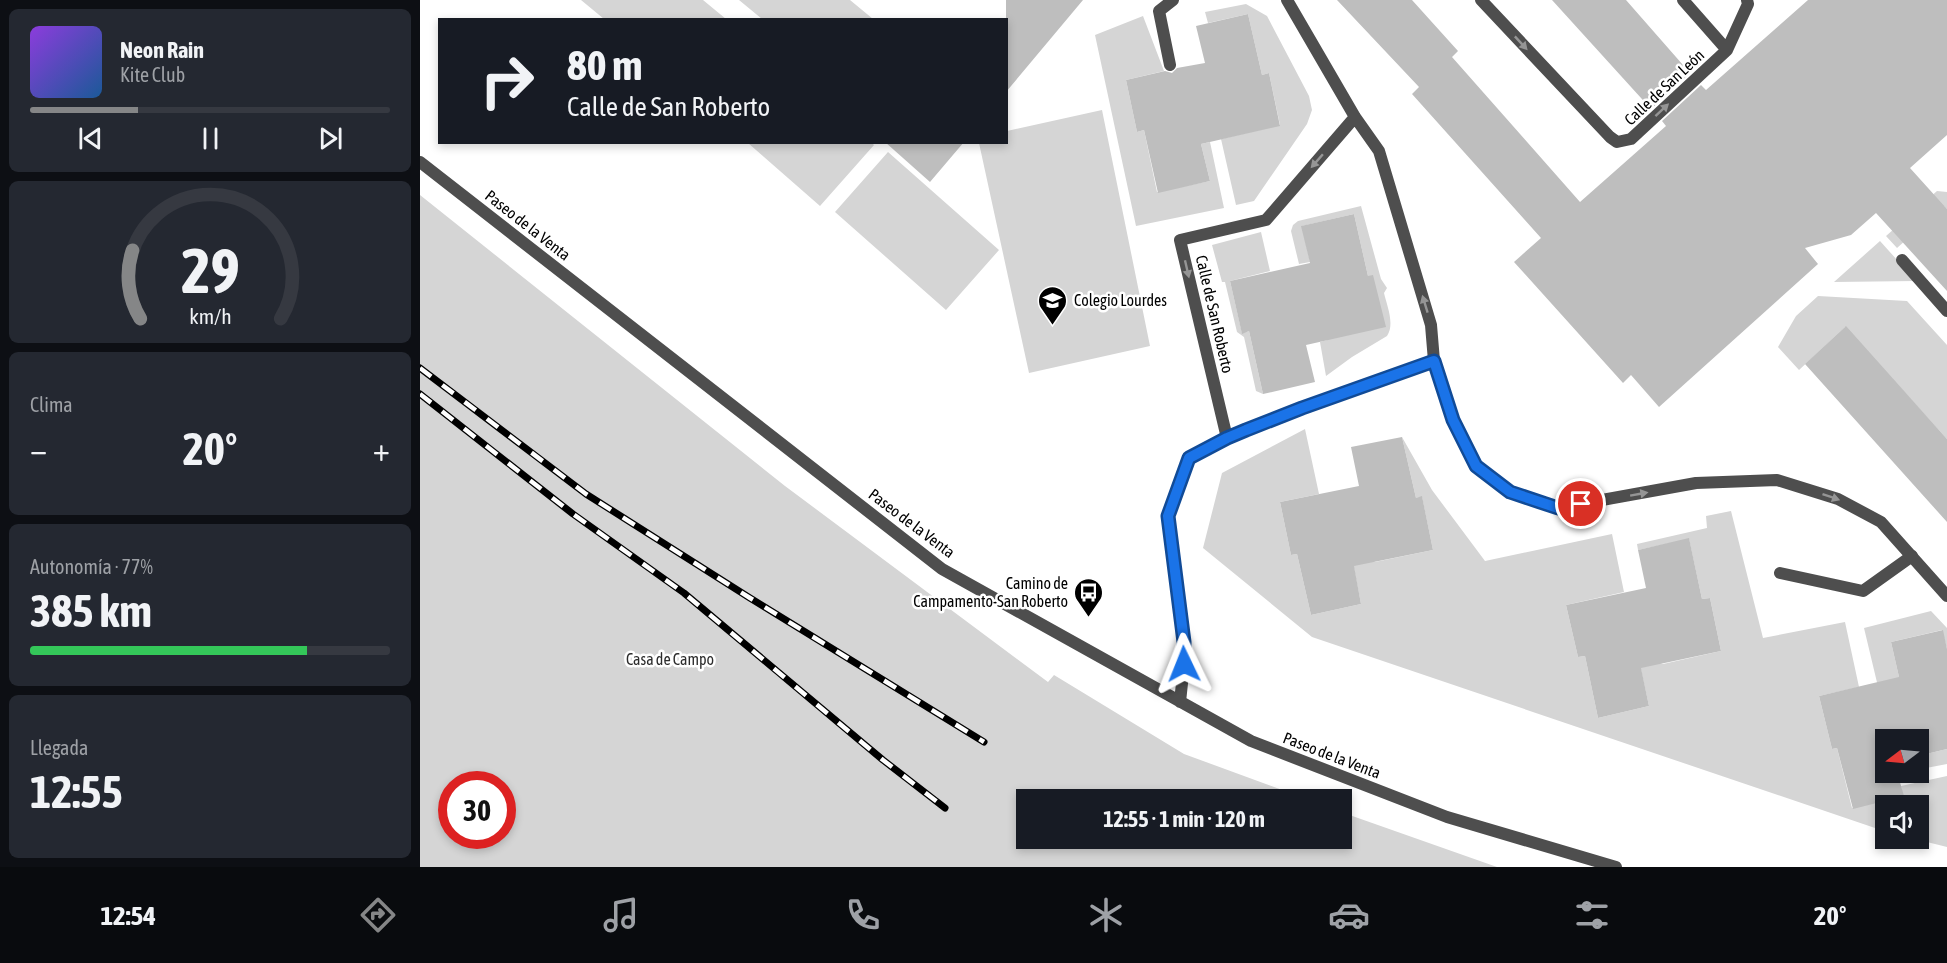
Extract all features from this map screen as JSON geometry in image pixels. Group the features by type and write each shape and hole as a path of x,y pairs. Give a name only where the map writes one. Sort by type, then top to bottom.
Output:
{"street":[{"path":"1170,65 1159,11 1173,0"},
{"path":"1287,0 1355,117 1378,151 1431,325 1434,361 1453,420 1476,466 1510,492 1558,508 1696,483 1777,480 1838,499 1881,522 1947,596"},
{"name":"Calle de San León","path":"1481,0 1617,142 1631,139 1727,50 1748,4 1747,0"},
{"path":"1683,0 1727,50"},
{"name":"Calle de San Roberto","path":"1227,438 1180,240 1266,220 1355,117"},
{"name":"Paseo de la Venta","path":"420,162 942,568 1251,741 1436,813 1615,867"},
{"path":"1902,260 1947,311"},
{"path":"1180,702 1184,642 1168,516 1189,458 1227,438 1302,408 1434,361"},
{"path":"1780,573 1863,591 1912,556"}],"green space":[{"path":"581,0 703,0 725,18 603,18"},
{"path":"739,0 850,0 872,18 761,18"},
{"path":"1246,4 1267,16 1309,96 1312,110 1307,124 1254,201 1236,205 1221,139 1280,125 1269,73 1262,75 1248,14 1208,23 1205,12"},
{"path":"1143,16 1164,71 1126,80 1137,132 1144,130 1157,192 1210,181 1201,144 1210,142 1224,208 1136,226 1095,35"},
{"path":"1102,110 1150,346 1029,373 979,144 1008,144 1008,131"},
{"path":"749,144 873,144 820,206"},
{"path":"888,152 999,250 946,310 835,212"},
{"path":"1937,191 1947,192 1947,209 1944,206 1897,248 1886,236"},
{"name":"Casa de Campo","path":"420,195 785,486 1048,682 1054,675 1184,754 1280,789 1016,789 1016,849 1352,849 1352,816 1497,867 420,867"},
{"path":"1361,206 1381,279 1387,288 1384,293 1390,315 1389,331 1387,336 1326,376 1320,342 1327,340 1368,276 1354,214 1302,226 1310,262 1299,264 1291,231 1293,225 1298,221"},
{"path":"1261,232 1270,271 1230,281 1242,333 1249,331 1263,394 1256,391 1244,337 1237,332 1225,282 1222,282 1212,245"},
{"path":"1880,241 1916,281 1834,282"},
{"path":"1818,296 1907,301 1947,345 1947,439 1845,327 1799,370 1778,347 1796,316"},
{"path":"1305,429 1319,494 1280,502 1291,555 1297,554 1311,615 1361,604 1351,553 1375,562 1433,550 1422,497 1416,498 1402,437 1432,490 1485,561 1612,534 1624,592 1566,605 1578,657 1585,656 1598,718 1649,706 1638,656 1663,664 1721,651 1710,598 1702,599 1689,539 1638,550 1637,544 1707,528 1706,516 1731,511 1763,638 1845,622 1859,687 1819,696 1832,749 1837,748 1852,808 1875,803 1875,828 1312,637 1203,548 1222,473"},
{"path":"1931,611 1947,628 1947,649 1942,630 1891,642 1902,690 1880,695 1864,628"},
{"path":"1947,749 1947,764 1929,767 1929,753"},
{"path":"1947,776 1947,847 1929,842 1929,795 1903,795 1901,786 1929,783 1929,780"}],"building":[{"path":"1006,0 1083,0 1008,90 1008,18 1006,18"},
{"path":"1337,0 1412,0 1458,51 1452,57 1580,202 1666,126 1662,121 1701,85 1706,90 1808,0 1947,0 1947,135 1910,168 1947,209 1947,291 1876,213 1851,235 1805,248 1818,264 1659,407 1631,375 1623,383 1514,262 1541,238 1412,94 1419,87"},
{"path":"1552,0 1626,0 1690,73 1651,109"},
{"path":"1248,14 1262,75 1269,73 1280,126 1201,144 1210,181 1158,193 1144,130 1137,132 1126,80 1165,71 1172,73 1177,68 1205,63 1196,26"},
{"path":"887,144 962,144 930,182"},
{"path":"1354,214 1368,276 1373,275 1386,327 1306,345 1315,382 1263,394 1249,331 1242,334 1230,281 1310,263 1301,226"},
{"path":"1846,326 1947,439 1947,522 1805,364"},
{"path":"1402,437 1416,498 1422,496 1433,550 1354,566 1361,604 1311,615 1297,554 1291,555 1280,502 1359,486 1351,447"},
{"path":"1689,538 1702,599 1710,598 1721,651 1641,668 1649,706 1598,718 1585,656 1578,657 1566,605 1646,588 1638,550"},
{"path":"1943,630 1947,649 1947,749 1929,753 1929,729 1875,729 1875,783 1900,783 1904,795 1875,795 1875,803 1853,809 1837,748 1832,749 1819,696 1899,677 1891,642"}],"railway":[{"path":"420,368 586,494 984,742"},
{"path":"420,394 573,514 684,593 883,760 945,808"}],"place":[{"name":"Colegio Lourdes","path":"1053,326"},
{"name":"Camino de Campamento-San Roberto","path":"1089,618"}],"route":[{"path":"1184,664 1184,642 1168,516 1189,458 1227,438 1302,408 1434,361 1453,420 1476,466 1510,492 1558,508 1581,504"}]}
